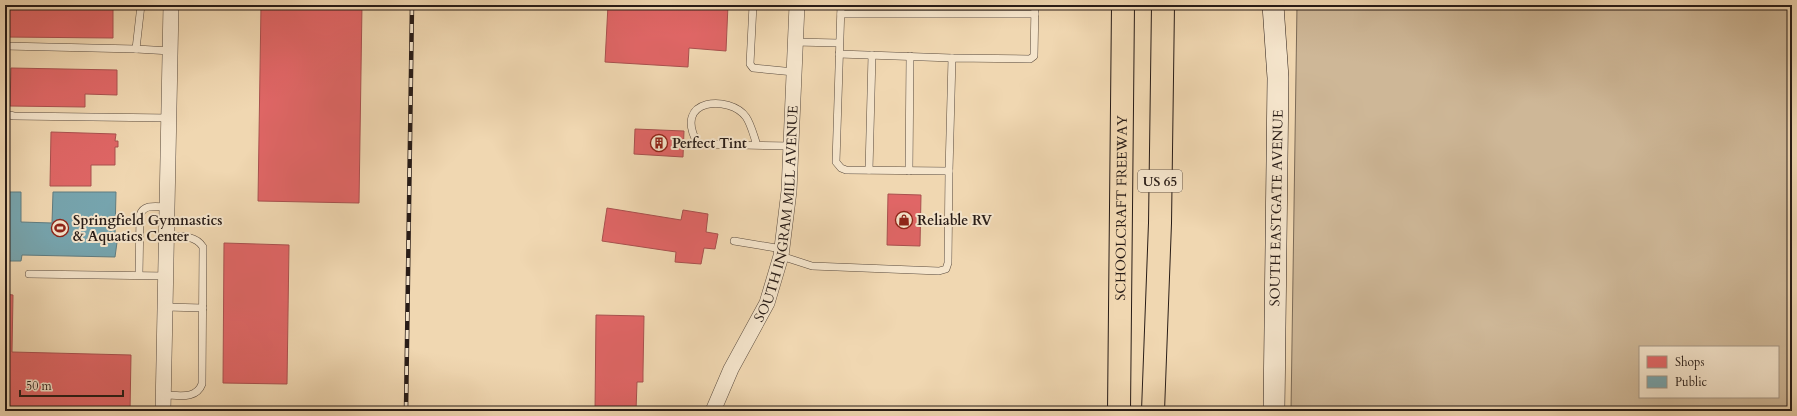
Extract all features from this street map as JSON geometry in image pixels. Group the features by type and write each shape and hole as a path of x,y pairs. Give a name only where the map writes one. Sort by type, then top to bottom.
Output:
{"highway":[{"name":"SCHOOLCRAFT FREEWAY","path":"1118,411 1123,5"},
{"name":"US 65","path":"1153,411 1160,223 1163,5"}],"street":[{"path":"163,411 170,118 171,5"},
{"name":"SOUTH INGRAM MILL AVENUE","path":"713,411 731,369 767,303 782,252 789,191 797,5"},
{"name":"SOUTH EASTGATE AVENUE","path":"1273,5 1278,78 1274,411"}],"lane":[{"path":"136,49 140,5"},
{"path":"753,5 750,64 753,68 794,72"},
{"path":"841,5 836,162 841,168 846,170 949,171"},
{"path":"839,54 1030,59 1034,56 1035,5"},
{"path":"841,14 858,12 954,15 1035,14"},
{"path":"795,42 839,43"},
{"path":"5,46 171,51"},
{"path":"869,170 872,55"},
{"path":"909,171 910,56"},
{"path":"734,241 782,252 812,266 939,271 946,270 948,263 952,58"},
{"path":"757,145 746,116 735,108 718,104 708,104 699,106 694,111 691,120 694,136 698,144 791,146"},
{"path":"5,114 14,116 170,118"},
{"path":"139,275 141,210 147,207 168,208"},
{"path":"164,395 191,395 200,390 202,384 203,247 200,242 195,239 167,236"},
{"path":"29,274 166,276"},
{"path":"166,307 203,308"}],"shaded area":[{"path":"1297,5 1792,5 1792,411 1291,411"}],"building: Shops":[{"path":"5,5 113,5 113,38 5,37"},
{"path":"261,5 362,5 359,203 258,201"},
{"path":"608,5 728,5 726,51 689,48 688,67 605,62"},
{"path":"11,68 117,70 117,95 85,94 85,107 10,106"},
{"name":"Perfect Tint","path":"635,129 684,131 683,157 634,154"},
{"path":"51,132 116,134 115,141 118,141 118,147 115,147 115,165 91,165 91,186 50,186"},
{"name":"Reliable RV","path":"888,194 921,195 920,246 887,245"},
{"path":"607,208 681,220 683,210 708,214 706,232 718,234 715,249 704,248 701,264 675,262 676,252 602,241"},
{"path":"224,243 289,245 287,384 223,383"},
{"path":"5,294 13,295 12,352 131,355 130,411 5,411"},
{"path":"596,315 644,316 643,382 637,382 636,411 595,411"}],"building: Public":[{"name":"Springfield Gymnastics & Aquatics Center","path":"5,192 21,192 21,222 52,223 53,192 116,192 115,234 118,235 115,257 22,255 21,261 5,261"}],"railway":[{"path":"406,411 412,5"}],"place":[{"name":"Perfect Tint","path":"659,143"},
{"name":"Reliable RV","path":"904,220"},
{"name":"Springfield Gymnastics & Aquatics Center","path":"60,228"}]}
